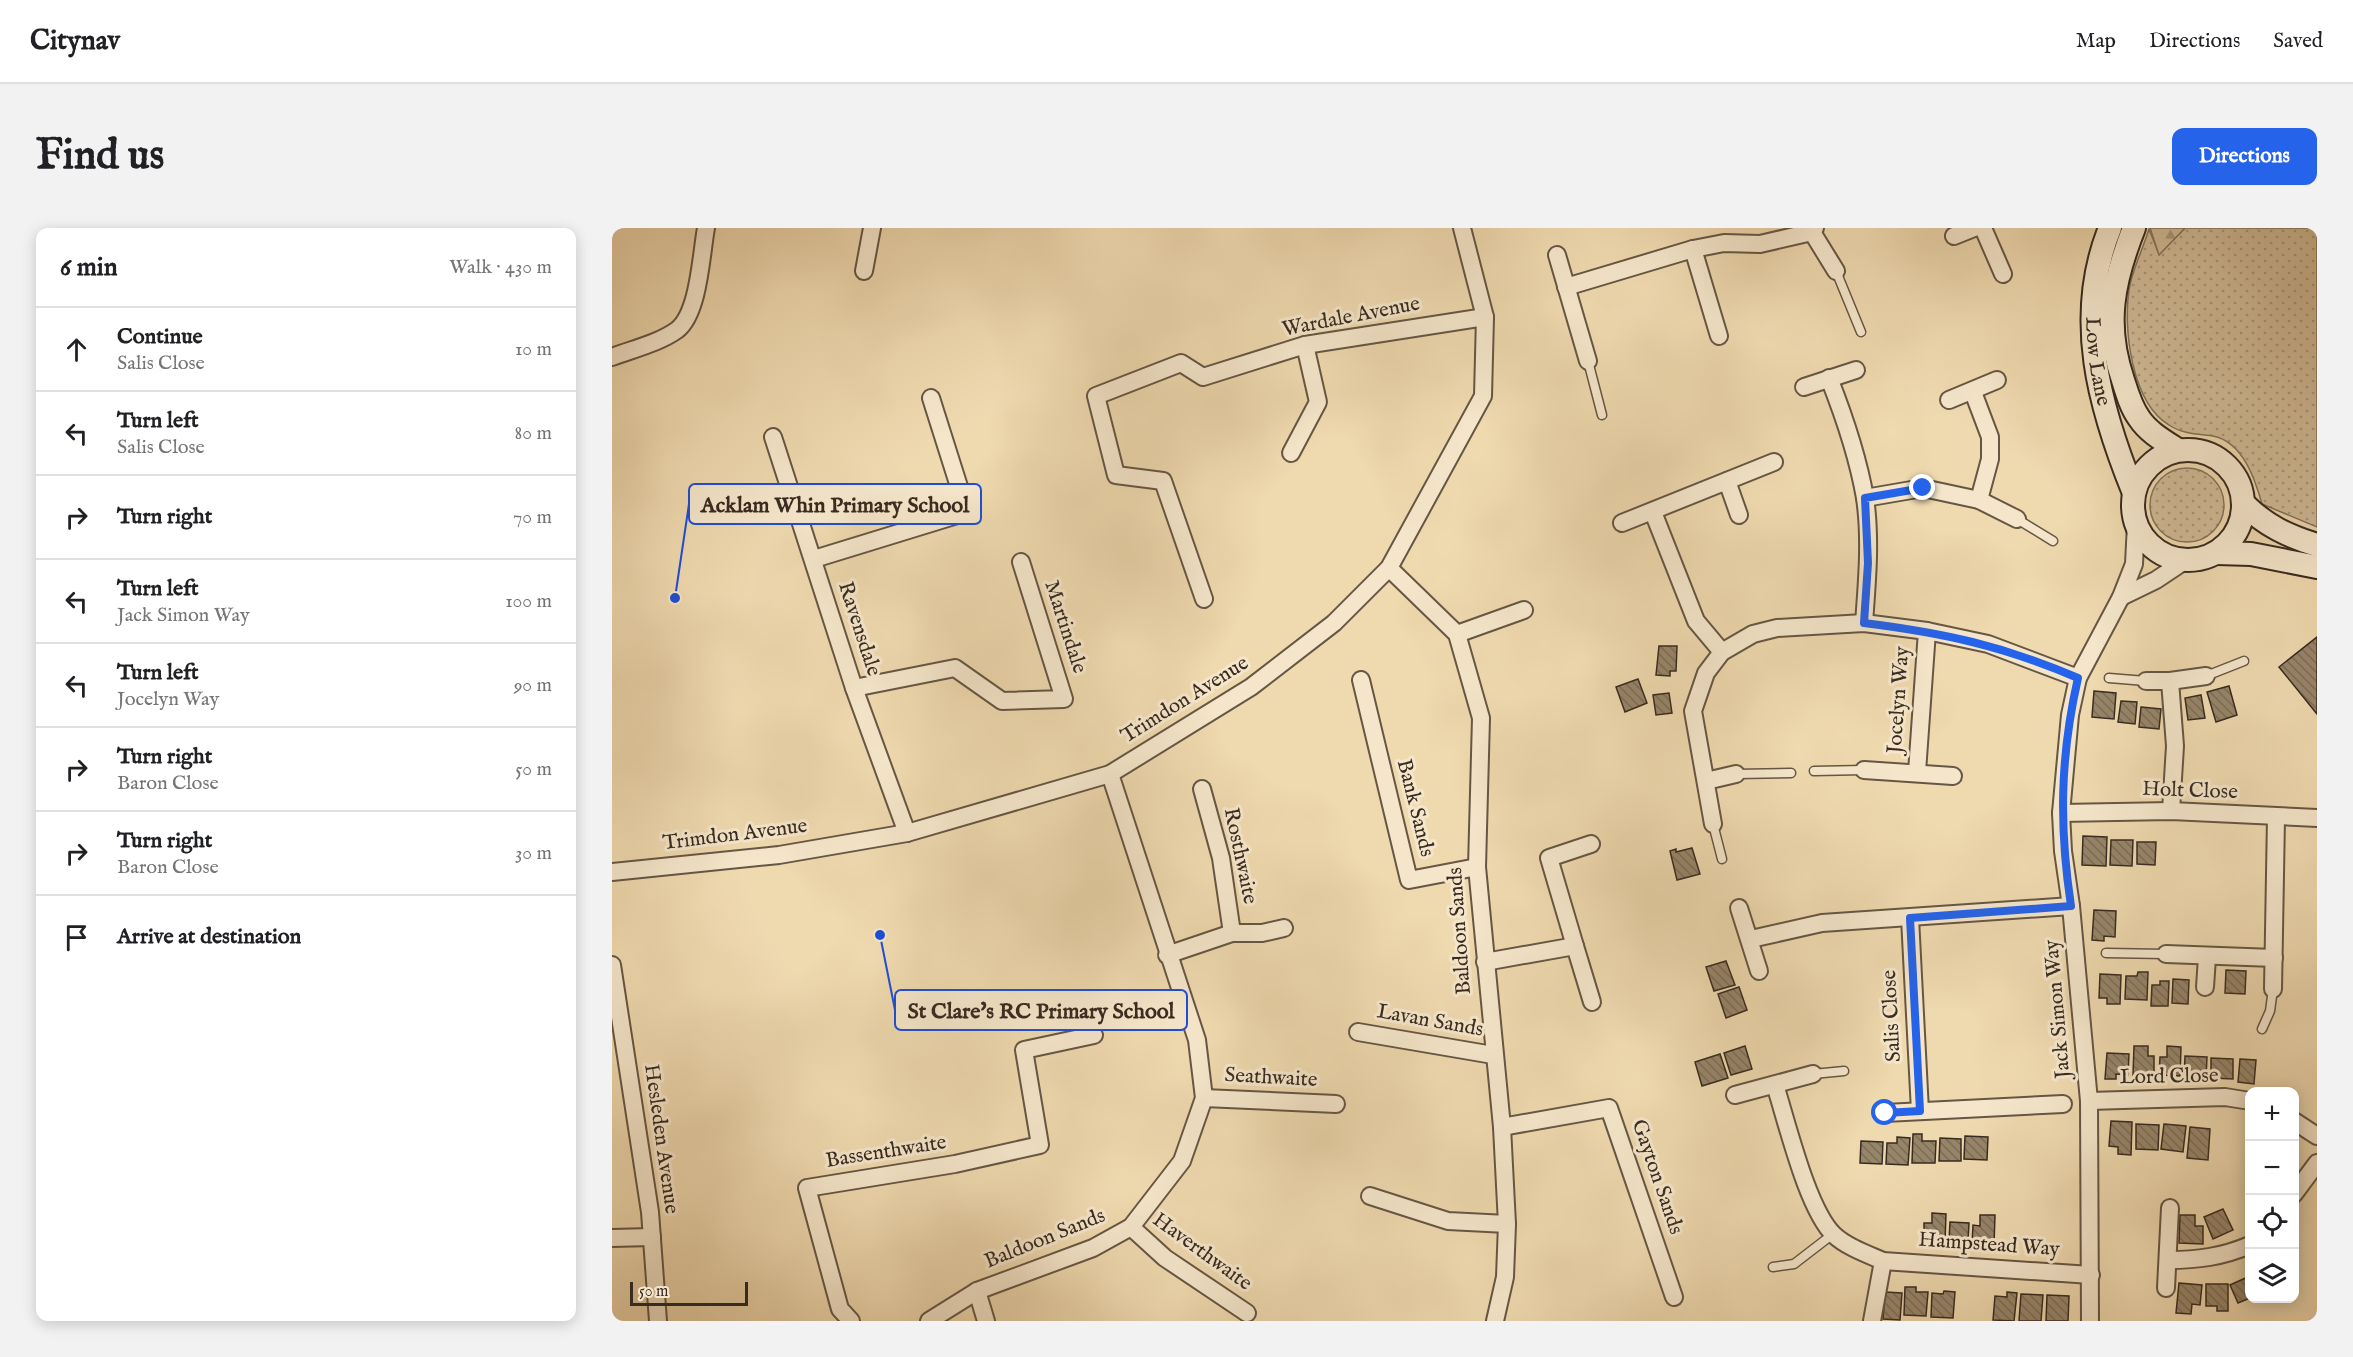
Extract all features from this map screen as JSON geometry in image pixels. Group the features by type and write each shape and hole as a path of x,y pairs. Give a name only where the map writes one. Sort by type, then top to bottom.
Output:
{"main road":[{"name":"Low Lane","path":"2110,228 2096,274 2091,336 2106,414 2134,492"},
{"name":"Low Lane","path":"2134,228 2124,252 2112,307 2112,335 2118,366 2139,419 2154,434 2178,450"},
{"path":"2178,450 2197,450 2216,456 2231,468 2241,485 2244,504 2241,523 2231,540 2217,553 2202,559 2186,560 2165,555 2147,542 2136,524 2133,508 2134,492 2140,477 2163,455 2178,450"},
{"path":"2244,504 2262,522 2289,536 2317,545"},
{"path":"2217,553 2251,554 2317,567"}],"street":[{"path":"612,357 671,334 686,320 694,298 706,228"},
{"path":"864,271 873,228"},
{"name":"Trimdon Avenue","path":"612,872 779,855 908,833 1110,774 1251,687 1334,623 1389,568 1483,396 1485,316 1462,228"},
{"path":"1954,236 1974,228"},
{"path":"1983,228 2003,274"},
{"path":"1566,287 1693,249 1724,243 1760,244 1814,230 1836,271"},
{"path":"1693,249 1719,336"},
{"path":"1557,255 1588,361"},
{"name":"Wardale Avenue","path":"1204,599 1163,480 1116,475 1096,396 1181,363 1203,377 1305,345 1485,316"},
{"path":"1291,453 1318,402 1305,345"},
{"path":"1804,387 1856,370"},
{"path":"1829,378 1846,421 1865,498 1868,563 1864,623"},
{"path":"1949,400 1973,392 1997,380"},
{"path":"1973,392 1990,438 1990,459 1979,500"},
{"path":"814,559 967,512 931,398"},
{"name":"Ravensdale","path":"773,437 854,688 908,833"},
{"path":"1622,523 1774,462"},
{"path":"1727,481 1739,515"},
{"path":"1865,498 1923,488 1979,500 2017,519"},
{"path":"1653,512 1696,621 1722,652"},
{"name":"Jack Simon Way","path":"2090,1321 2089,1101 2071,906 2062,851 2061,813 2070,715 2078,678 2121,597 2134,564 2136,524"},
{"path":"2121,597 2156,580 2186,560"},
{"name":"Martindale","path":"854,688 955,668 1002,701 1064,699 1021,562"},
{"path":"1389,568 1457,634 1524,610"},
{"name":"Jocelyn Way","path":"1713,824 1693,711 1706,673 1722,652 1753,634 1776,628 1864,623 1927,631 1988,644 2078,678"},
{"name":"Jocelyn Way","path":"1917,772 1927,631"},
{"name":"Baldoon Sands","path":"1457,634 1480,718 1477,867 1493,1055 1502,1127 1507,1224 1505,1277 1495,1321"},
{"path":"2146,681 2170,681 2206,676"},
{"name":"Bank Sands","path":"1361,680 1409,880 1477,867"},
{"path":"2170,681 2175,746 2171,811"},
{"name":"Jocelyn Way","path":"1864,770 1953,776"},
{"name":"Baldoon Sands","path":"929,1321 977,1291 1093,1248 1131,1227 1182,1161 1204,1098 1197,1040 1167,956 1110,774"},
{"path":"1706,781 1736,774"},
{"name":"Rosthwaite","path":"1202,789 1221,858 1232,933"},
{"name":"Holt Close","path":"2061,813 2171,811 2317,818"},
{"path":"2273,988 2276,817"},
{"path":"1591,844 1549,858 1592,1002"},
{"path":"1750,939 1822,923 2071,906"},
{"path":"1739,908 1759,971"},
{"name":"Salis Close","path":"1910,918 1920,1111"},
{"name":"Rosthwaite","path":"1167,956 1232,933 1262,933 1284,928"},
{"path":"1485,962 1575,946"},
{"path":"2166,954 2274,958"},
{"path":"2205,987 2207,957"},
{"name":"Hesleden Avenue","path":"612,965 652,1237 658,1321"},
{"name":"Lavan Sands","path":"1359,1032 1493,1055"},
{"name":"Bassenthwaite","path":"851,1321 840,1308 807,1188 955,1164 1040,1146 1024,1050 1094,1035"},
{"path":"1735,1095 1813,1074"},
{"name":"Hampstead Way","path":"1775,1085 1812,1201 1833,1234 1854,1248 1883,1261 2091,1275"},
{"name":"Lord Close","path":"2089,1101 2225,1097 2245,1100"},
{"name":"Seathwaite","path":"1204,1098 1336,1104"},
{"path":"1885,1113 2063,1104"},
{"name":"Gayton Sands","path":"1502,1127 1609,1108 1674,1297"},
{"path":"2299,1124 2317,1136"},
{"path":"2299,1188 2317,1162"},
{"path":"1370,1196 1448,1221 1507,1224"},
{"path":"2166,1288 2170,1208"},
{"name":"Haverthwaite","path":"1131,1227 1164,1258 1247,1313"},
{"path":"612,1238 652,1237"},
{"path":"2168,1260 2199,1260 2245,1247"},
{"path":"1872,1321 1883,1261"},
{"path":"977,1291 986,1321"}],"lane":[{"path":"1836,271 1862,332"},
{"path":"1588,361 1602,415"},
{"path":"2017,519 2053,541"},
{"path":"2206,676 2244,661"},
{"path":"2109,678 2146,681"},
{"path":"1814,771 1864,770"},
{"path":"1736,774 1791,773"},
{"name":"Jocelyn Way","path":"1713,824 1722,859"},
{"path":"2106,953 2166,954"},
{"path":"2262,1029 2270,1011 2273,988"},
{"path":"1813,1074 1844,1071"},
{"path":"1773,1267 1794,1264 1833,1234"}],"green space":[{"path":"2150,228 2185,228 2159,255"},
{"path":"2185,228 2317,228 2317,527 2262,504 2246,463 2232,446 2213,436 2174,428 2156,415 2146,400 2133,364 2129,344 2127,306 2129,290 2149,229 2159,254"},
{"path":"2187,468 2201,471 2213,479 2221,491 2224,505 2221,519 2213,531 2201,539 2187,542 2173,539 2161,531 2153,519 2150,505 2153,491 2161,479 2173,471"}],"building":[{"path":"2317,637 2317,714 2279,667"},
{"path":"1659,646 1677,646 1676,671 1670,671 1670,676 1656,675"},
{"path":"1638,679 1647,703 1625,712 1616,687"},
{"path":"2229,686 2237,715 2216,722 2207,692"},
{"path":"2094,691 2116,693 2114,719 2092,717"},
{"path":"1669,693 1672,713 1656,715 1653,695"},
{"path":"2201,695 2205,718 2188,720 2185,698"},
{"path":"2121,701 2137,702 2135,724 2118,722"},
{"path":"2141,707 2161,709 2159,729 2139,727"},
{"path":"2083,836 2107,837 2106,866 2082,865"},
{"path":"2111,840 2133,840 2132,866 2110,865"},
{"path":"2137,842 2156,842 2155,865 2137,864"},
{"path":"1692,848 1700,874 1677,880 1670,851 1676,849 1676,852"},
{"path":"2094,910 2116,911 2115,937 2104,936 2104,941 2092,940"},
{"path":"1726,961 1735,985 1714,991 1706,967"},
{"path":"2226,970 2246,971 2245,994 2225,993"},
{"path":"2138,972 2148,972 2147,1000 2125,999 2126,976 2137,976"},
{"path":"2100,974 2121,975 2120,1004 2107,1004 2107,998 2099,998"},
{"path":"2173,979 2189,980 2188,1004 2172,1003"},
{"path":"2160,981 2169,981 2168,1006 2151,1006 2152,985 2160,985"},
{"path":"1739,987 1747,1010 1726,1018 1718,994"},
{"path":"1745,1046 1752,1069 1731,1075 1724,1053"},
{"path":"2134,1046 2148,1046 2148,1056 2154,1056 2154,1075 2133,1075"},
{"path":"2167,1046 2181,1047 2180,1076 2159,1075 2160,1057 2167,1057"},
{"path":"2107,1053 2129,1054 2128,1075 2116,1074 2116,1079 2105,1079"},
{"path":"1720,1054 1728,1078 1702,1086 1695,1062"},
{"path":"2185,1056 2207,1057 2206,1079 2184,1078"},
{"path":"2211,1058 2233,1059 2233,1079 2211,1078"},
{"path":"2240,1059 2256,1060 2254,1084 2238,1082"},
{"path":"2111,1121 2132,1122 2131,1155 2118,1154 2118,1147 2109,1146"},
{"path":"2136,1124 2159,1125 2158,1150 2136,1149"},
{"path":"2164,1124 2186,1126 2183,1152 2161,1149"},
{"path":"2190,1127 2210,1129 2208,1160 2187,1158"},
{"path":"1913,1134 1922,1134 1922,1141 1936,1141 1935,1163 1912,1163"},
{"path":"1965,1136 1988,1137 1987,1160 1964,1159"},
{"path":"1897,1137 1910,1138 1908,1165 1886,1164 1887,1143 1897,1143"},
{"path":"1940,1138 1961,1139 1961,1161 1939,1161"},
{"path":"1861,1141 1883,1142 1882,1164 1860,1163"},
{"path":"2223,1209 2233,1230 2213,1239 2204,1217"},
{"path":"1932,1213 1946,1214 1945,1242 1924,1241 1924,1223 1932,1223"},
{"path":"1980,1215 1995,1215 1994,1245 1972,1244 1973,1225 1980,1226"},
{"path":"2180,1215 2195,1215 2195,1226 2203,1226 2203,1244 2179,1243"},
{"path":"1950,1222 1969,1223 1968,1241 1949,1240"},
{"path":"2245,1278 2245,1300 2238,1303 2230,1285"},
{"path":"2179,1283 2202,1285 2200,1305 2192,1304 2191,1314 2176,1313"},
{"path":"2206,1284 2228,1284 2228,1311 2217,1311 2217,1306 2206,1306"},
{"path":"1905,1287 1916,1287 1916,1292 1928,1292 1926,1316 1904,1315"},
{"path":"1944,1291 1955,1292 1953,1318 1931,1317 1932,1293 1943,1294"},
{"path":"1885,1292 1902,1293 1900,1320 1883,1319"},
{"path":"2007,1292 2017,1293 2014,1321 1993,1320 1995,1296 2007,1297"},
{"path":"2021,1294 2043,1295 2041,1321 2019,1321"},
{"path":"2047,1295 2069,1296 2068,1321 2046,1321"}],"place":[{"name":"Acklam Whin Primary School","path":"675,598"},
{"name":"St Clare's RC Primary School","path":"880,935"}],"route":[{"path":"1885,1113 1920,1111 1910,918 2071,906 2062,851 2061,813 2070,715 2078,678 1988,644 1927,631 1864,623 1868,563 1865,498 1923,488"}]}
